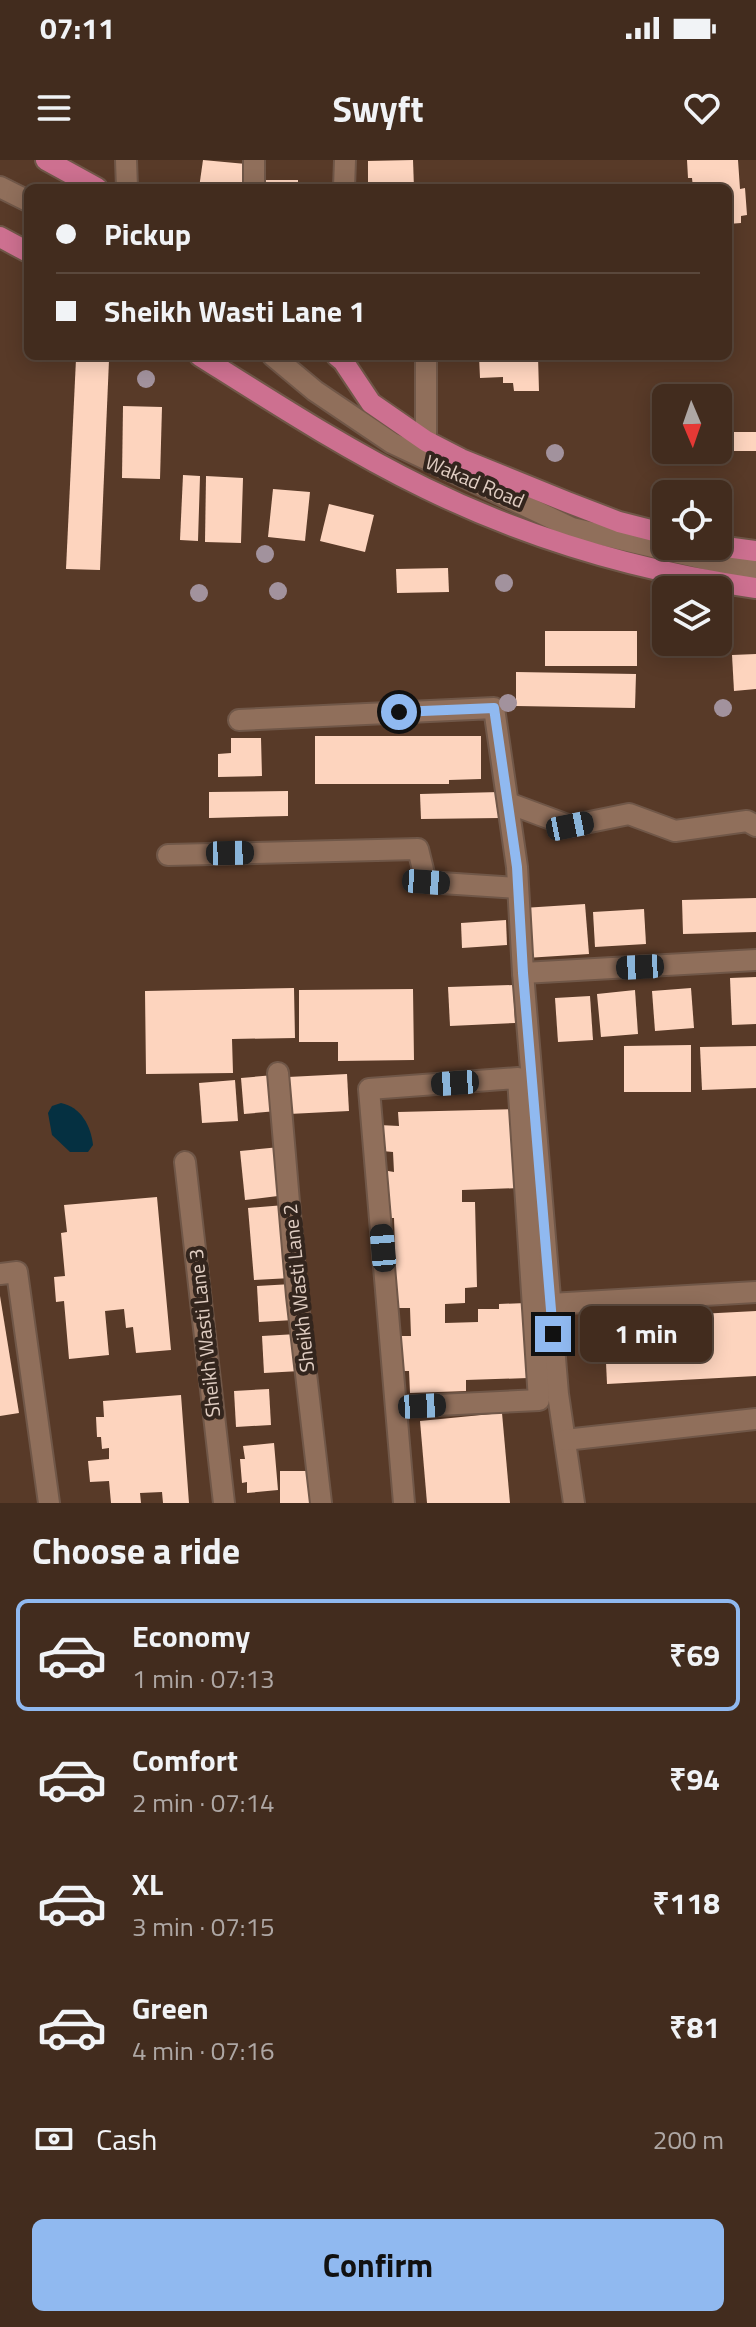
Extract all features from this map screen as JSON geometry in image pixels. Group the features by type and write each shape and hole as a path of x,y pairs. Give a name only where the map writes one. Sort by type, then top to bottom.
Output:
{"main road":[{"path":"46,160 90,184"},
{"path":"0,237 24,250"},
{"name":"Wakad Road","path":"206,360 292,415 439,494 550,539 610,559 704,581 756,588"},
{"name":"Wakad Road","path":"342,360 371,403 426,441 461,459 567,502 619,522 652,530"},
{"path":"732,548 756,551"}],"street":[{"path":"126,160 127,184"},
{"path":"254,160 254,184"},
{"path":"344,184 345,160"},
{"path":"0,187 24,199"},
{"path":"278,360 315,391 392,443 572,528 756,569"},
{"path":"426,360 426,441"},
{"path":"239,720 494,708 518,888 525,1078 549,1399 565,1440 574,1503"},
{"path":"508,803 570,826 629,814 675,831 747,821 756,826"},
{"path":"168,855 418,849 426,882 518,888"},
{"path":"523,973 756,960"},
{"name":"Sheikh Wasti Lane 2","path":"278,1073 297,1296 321,1503"},
{"path":"525,1078 550,1304 549,1399"},
{"path":"404,1503 369,1089 525,1078"},
{"name":"Sheikh Wasti Lane 3","path":"185,1162 224,1503"},
{"path":"0,1274 17,1272 49,1503"},
{"path":"550,1304 756,1292"},
{"path":"396,1407 549,1399"},
{"path":"565,1440 756,1419"}],"water":[{"path":"61,1103 79,1113 87,1124 93,1145 88,1152 70,1152 52,1135 48,1113 52,1106"}],"building":[{"path":"203,160 246,164 244,184 200,184"},
{"path":"413,160 414,184 368,184 368,161"},
{"path":"687,160 738,160 740,189 745,188 747,215 741,216 741,223 732,224 732,184 693,184 692,178 688,178"},
{"path":"264,180 298,180 298,184 264,184"},
{"path":"76,360 109,360 100,570 66,569"},
{"path":"479,360 538,360 539,391 514,391 513,383 503,383 503,377 480,378"},
{"path":"123,406 162,407 160,479 122,478"},
{"path":"732,432 756,432 756,451 732,451"},
{"path":"183,475 200,476 198,541 180,540"},
{"path":"206,476 243,478 241,543 205,542"},
{"path":"273,489 310,492 305,541 268,537"},
{"path":"329,504 374,515 365,552 320,541"},
{"path":"448,568 449,592 397,593 396,569"},
{"path":"545,631 637,631 637,666 545,666"},
{"path":"756,654 756,689 734,691 732,655"},
{"path":"516,672 636,674 635,708 516,706"},
{"path":"315,736 481,736 481,779 449,780 449,784 315,784"},
{"path":"231,738 261,738 262,776 218,777 218,754 231,753"},
{"path":"288,791 288,816 209,818 209,792"},
{"path":"500,792 500,818 421,819 420,794"},
{"path":"756,898 756,932 683,934 682,900"},
{"path":"585,904 589,954 526,958 523,908"},
{"path":"644,909 646,944 595,947 593,912"},
{"path":"506,920 507,945 462,948 461,923"},
{"path":"756,977 756,1024 732,1025 730,978"},
{"path":"513,985 515,1023 450,1026 448,987"},
{"path":"294,988 295,1038 232,1039 233,1073 146,1074 145,991"},
{"path":"691,988 694,1028 655,1031 652,991"},
{"path":"413,989 414,1060 338,1061 338,1042 299,1042 299,990"},
{"path":"635,990 638,1034 601,1037 597,994"},
{"path":"590,996 593,1040 558,1042 555,998"},
{"path":"691,1045 691,1092 624,1092 624,1046"},
{"path":"756,1046 756,1088 702,1090 700,1047"},
{"path":"347,1074 349,1111 289,1114 288,1077"},
{"path":"274,1075 277,1111 244,1114 241,1078"},
{"path":"235,1080 238,1121 202,1123 199,1083"},
{"path":"517,1109 519,1188 462,1190 462,1202 475,1202 477,1287 465,1288 465,1303 445,1304 445,1323 478,1322 478,1309 499,1309 499,1304 526,1303 528,1378 466,1380 466,1391 410,1393 409,1371 398,1371 398,1336 411,1336 410,1308 397,1308 394,1218 386,1218 382,1170 394,1172 393,1152 382,1151 379,1125 399,1126 398,1112"},
{"path":"280,1147 286,1195 245,1200 240,1151"},
{"path":"157,1197 171,1350 136,1353 133,1327 126,1328 124,1309 105,1311 109,1355 69,1359 64,1301 56,1302 54,1277 65,1276 61,1233 67,1232 64,1205"},
{"path":"285,1205 291,1278 254,1280 248,1208"},
{"path":"292,1284 294,1320 259,1322 257,1286"},
{"path":"0,1296 19,1413 0,1416"},
{"path":"756,1311 756,1376 607,1384 604,1319"},
{"path":"297,1334 300,1371 264,1373 262,1336"},
{"path":"269,1389 271,1425 236,1427 234,1391"},
{"path":"181,1395 189,1503 163,1503 162,1492 140,1493 141,1503 111,1503 109,1481 90,1482 88,1461 109,1459 109,1448 102,1449 101,1437 97,1437 96,1417 104,1417 103,1401"},
{"path":"502,1413 510,1503 427,1503 420,1421"},
{"path":"274,1443 278,1490 247,1493 247,1482 242,1483 240,1459 245,1459 243,1446"},
{"path":"280,1471 311,1471 311,1503 280,1503"}],"route":[{"path":"399,712 494,708 517,867 553,1334"}]}
